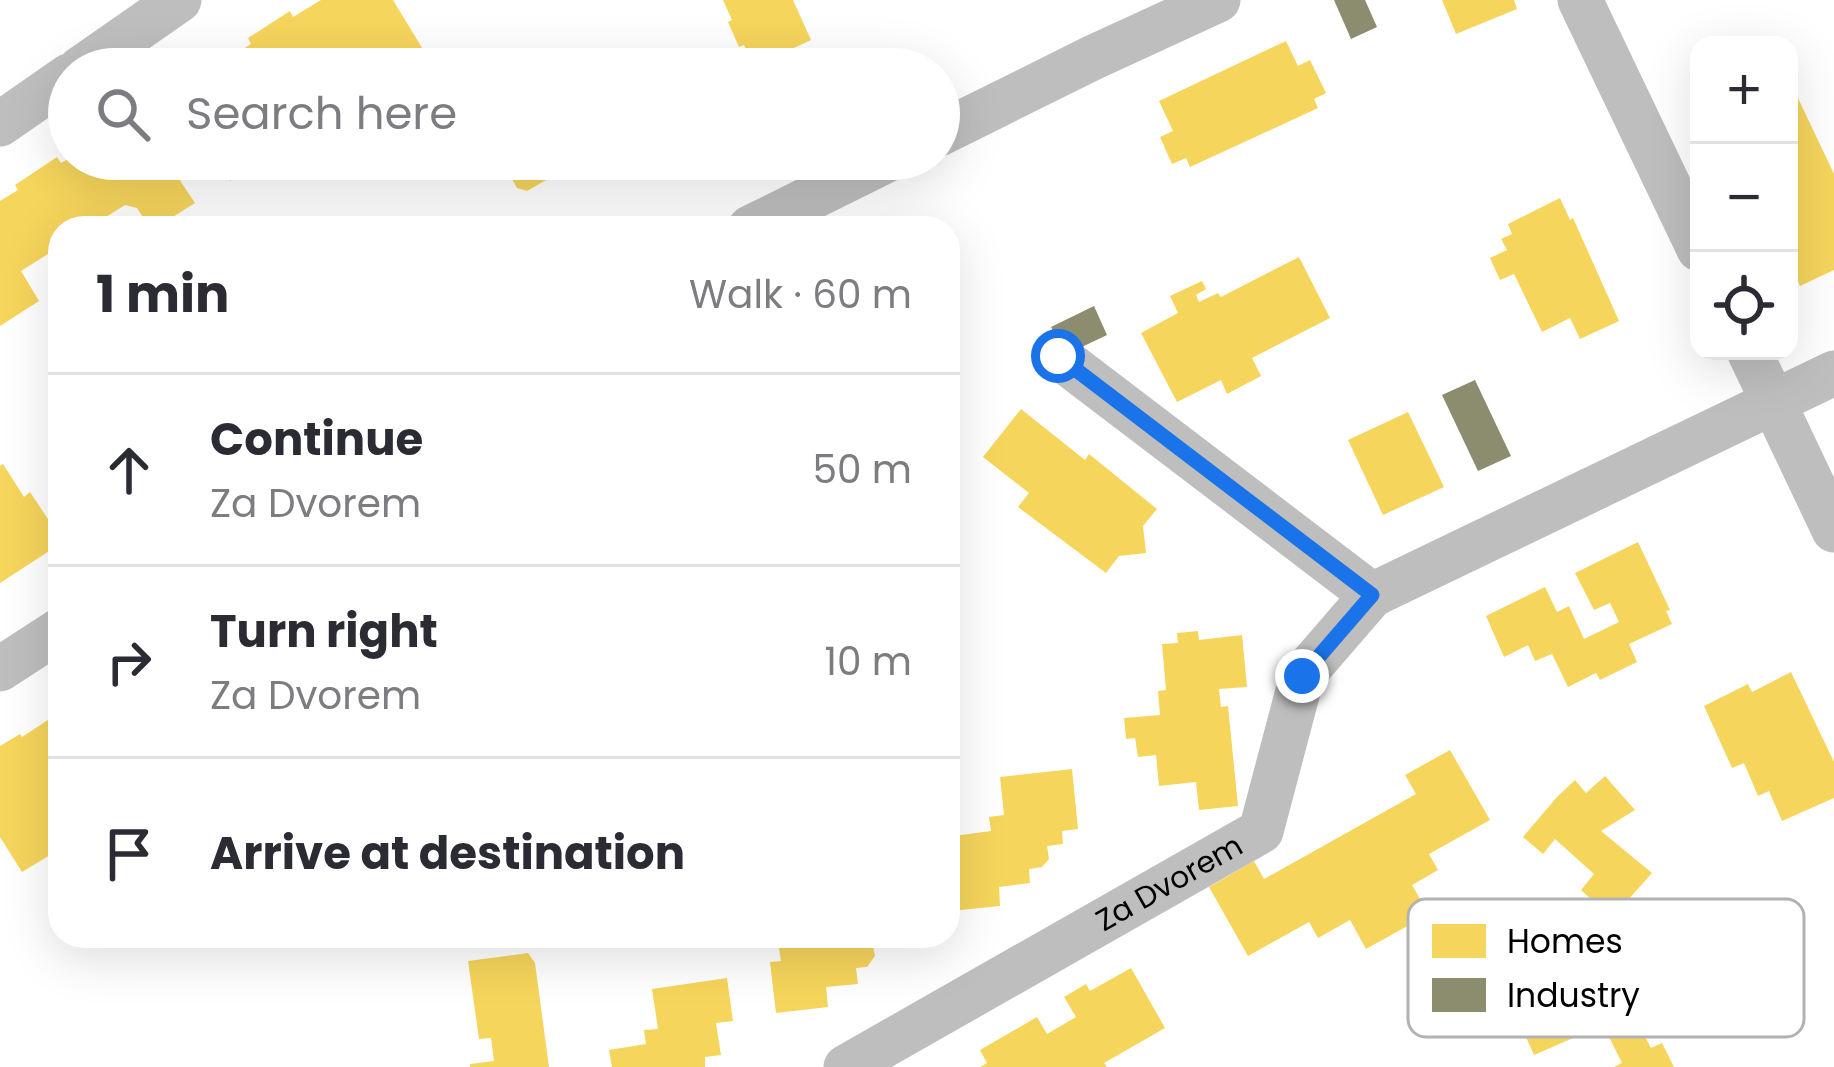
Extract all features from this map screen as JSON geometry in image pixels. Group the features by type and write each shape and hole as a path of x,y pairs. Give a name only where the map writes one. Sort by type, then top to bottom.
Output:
{"street":[{"path":"110,48 179,0"},
{"path":"960,124 1218,0"},
{"path":"1580,0 1690,230"},
{"path":"0,124 48,91"},
{"path":"774,216 847,180"},
{"path":"1058,356 1372,595"},
{"path":"1753,360 1834,530"},
{"name":"Za Dvorem","path":"845,1067 1261,831 1302,676 1372,595 1834,374"},
{"path":"0,669 48,638"}],"building: Homes":[{"path":"321,0 393,0 422,48 245,48 251,44 248,38 290,11 293,17"},
{"path":"723,0 793,0 811,40 794,48 739,47 728,22 732,20"},
{"path":"1442,0 1514,0 1517,9 1456,34"},
{"path":"1286,41 1298,66 1310,60 1326,93 1314,99 1318,108 1190,167 1186,158 1172,164 1160,137 1173,131 1159,101"},
{"path":"1798,98 1834,174 1834,270 1800,286"},
{"path":"48,163 48,180 180,180 195,203 174,216 142,216 137,208 125,205 108,216 48,216 48,254 21,271 39,301 0,326 0,201 18,190 15,185"},
{"path":"513,180 546,180 527,191 517,188"},
{"path":"1560,198 1619,321 1580,339 1570,318 1542,332 1514,274 1500,280 1490,258 1507,250 1501,239 1512,234 1508,224"},
{"path":"1299,257 1330,318 1252,358 1261,376 1227,394 1221,380 1177,402 1141,333 1178,313 1170,296 1202,281 1206,289 1196,295 1199,302 1218,293 1221,297"},
{"path":"1021,409 1085,460 1089,454 1157,509 1143,526 1146,553 1119,556 1106,573 1018,507 1029,493 983,457"},
{"path":"1408,412 1444,487 1383,515 1348,440"},
{"path":"0,466 24,497 30,492 48,519 48,552 0,583"},
{"path":"1638,542 1672,624 1629,644 1637,662 1600,680 1596,673 1568,687 1552,654 1535,661 1528,645 1504,657 1486,616 1545,587 1557,612 1569,606 1584,639 1619,622 1610,603 1594,610 1575,573"},
{"path":"1198,631 1199,640 1242,635 1247,687 1219,689 1221,707 1228,706 1238,806 1199,810 1196,782 1159,786 1156,755 1138,757 1135,738 1126,739 1124,718 1160,715 1158,691 1166,690 1162,644 1178,643 1177,633"},
{"path":"1791,672 1834,762 1834,798 1782,821 1769,791 1758,796 1744,763 1732,768 1704,706 1748,684 1752,692"},
{"path":"48,720 48,856 22,872 0,837 0,746"},
{"path":"1450,750 1490,820 1429,854 1438,870 1412,885 1420,899 1408,899 1408,926 1366,949 1350,920 1318,938 1309,922 1248,956 1209,887 1254,861 1264,879 1416,794 1405,775"},
{"path":"1072,769 1078,829 1062,831 1063,844 1047,846 1049,859 1042,867 1029,869 1030,883 999,887 1000,906 960,910 960,835 991,831 989,817 1004,815 1000,777"},
{"path":"1605,776 1635,810 1601,831 1652,873 1629,899 1591,899 1581,890 1594,874 1555,839 1543,854 1523,837 1575,780 1586,793"},
{"path":"779,948 873,948 875,956 867,967 856,968 858,984 826,987 828,1007 776,1013 770,962 781,961"},
{"path":"528,953 535,963 549,1067 470,1067 494,1061 491,1038 479,1039 468,961"},
{"path":"1131,968 1165,1028 1104,1063 1107,1067 980,1067 987,1063 980,1050 1037,1017 1047,1034 1076,1017 1064,997 1086,984 1090,991"},
{"path":"727,978 733,1021 716,1023 721,1055 705,1057 705,1067 612,1067 609,1050 646,1044 644,1030 658,1029 652,989"},
{"path":"1526,1037 1575,1037 1534,1055"},
{"path":"1609,1037 1645,1037 1651,1048 1662,1043 1674,1067 1614,1067 1622,1063"}],"building: Industry":[{"path":"1334,0 1365,0 1377,27 1351,39"},
{"path":"1094,306 1107,335 1065,355 1051,327"},
{"path":"1475,380 1511,456 1478,471 1442,395"}],"route":[{"path":"1058,356 1372,595 1302,676"}]}
